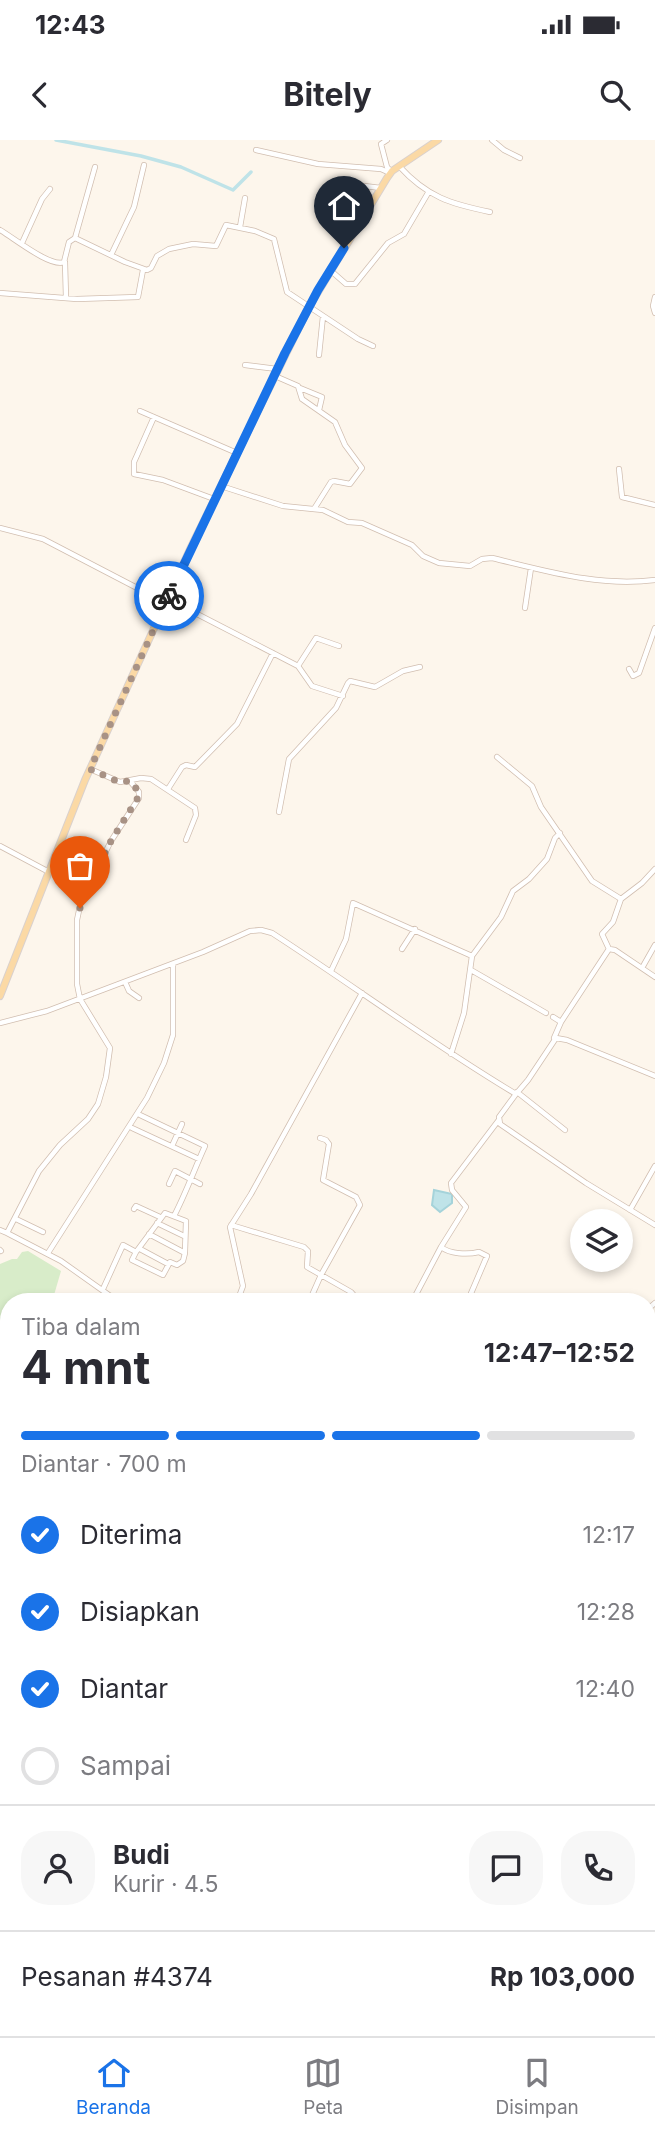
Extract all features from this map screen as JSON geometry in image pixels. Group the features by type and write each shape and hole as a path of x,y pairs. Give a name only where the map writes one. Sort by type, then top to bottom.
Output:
{"main road":[{"path":"0,996 90,769 214,499 309,307 391,172 437,140"}],"street":[{"path":"387,140 381,144 391,172"},
{"path":"492,140 520,158"},
{"path":"256,150 318,164 391,172"},
{"path":"111,255 134,207 144,165"},
{"path":"399,166 428,193 460,206 490,212"},
{"path":"66,298 65,261 69,242 75,238 94,167"},
{"path":"339,183 381,188"},
{"path":"22,243 42,199 50,189"},
{"path":"330,270 346,284 355,285 386,245 407,230 428,193"},
{"path":"240,227 245,198"},
{"path":"75,238 143,270 150,269 164,251 190,244 215,247 226,225 273,238 283,268 286,291 373,346"},
{"path":"0,230 47,260 59,264 65,261"},
{"path":"0,293 66,298 138,297 143,270"},
{"path":"655,297 655,313"},
{"path":"319,355 323,316"},
{"path":"245,365 276,372 300,388 322,397 319,410"},
{"path":"300,388 302,399 335,422 345,445 362,469 351,484 332,481 314,509"},
{"path":"140,411 237,453"},
{"path":"154,417 134,462 134,474 163,480 214,499"},
{"path":"619,469 622,497 655,505"},
{"path":"221,486 283,506 323,510 348,522 362,523 412,545 423,556 439,563 470,566 482,559 492,558 597,581 632,583 655,580"},
{"path":"0,527 48,542 298,666 312,686 343,696"},
{"path":"525,608 531,568"},
{"path":"629,668 633,676 638,675 655,628"},
{"path":"298,666 317,638 339,646"},
{"path":"168,789 182,767 195,767 233,729 273,653"},
{"path":"279,812 289,759 343,696 350,681 375,687 403,671 420,667"},
{"path":"496,757 529,782 541,807 592,881 621,899"},
{"path":"90,769 119,782 145,778 168,789 196,810 186,840"},
{"path":"54,859 94,875 111,841 139,798 139,792 130,781"},
{"path":"451,1054 464,1013 472,956 501,916 513,891 547,859 555,838 560,833"},
{"path":"0,846 48,872"},
{"path":"609,949 602,934 613,922 621,899 655,869"},
{"path":"7,1233 39,1171 60,1145 89,1119 102,1093 110,1048 80,999 77,984 77,920 90,875"},
{"path":"331,971 346,939 353,903 472,956"},
{"path":"0,1023 80,999 255,929 272,933 331,971 451,1054 516,1093 565,1130"},
{"path":"402,950 415,929"},
{"path":"642,968 655,945"},
{"path":"609,949 615,950 655,977"},
{"path":"417,1293 466,1207 452,1190 452,1183 528,1080 554,1039 561,1022 609,949"},
{"path":"48,1254 147,1098 164,1063 173,1035 173,964"},
{"path":"470,970 546,1013"},
{"path":"125,982 129,991 139,998"},
{"path":"240,1293 243,1286 229,1231 231,1225 251,1194 362,993"},
{"path":"553,1017 561,1022"},
{"path":"554,1039 567,1040 655,1076"},
{"path":"127,1135 141,1112 205,1146 174,1216"},
{"path":"498,1121 507,1130 628,1209"},
{"path":"172,1146 182,1124"},
{"path":"132,1128 199,1159"},
{"path":"313,1293 360,1205 356,1197 323,1180 329,1144 320,1138"},
{"path":"631,1209 655,1166"},
{"path":"169,1184 175,1171 200,1184"},
{"path":"134,1209 136,1206 184,1236"},
{"path":"633,1212 655,1225"},
{"path":"103,1289 123,1245 138,1251 168,1264 170,1262 177,1265 183,1261 186,1222 165,1213 149,1234 138,1251 132,1260 163,1275 168,1264"},
{"path":"16,1219 43,1232"},
{"path":"231,1225 304,1247 309,1251 307,1266 352,1293"},
{"path":"0,1230 48,1254 108,1293"},
{"path":"149,1234 185,1253"},
{"path":"441,1247 456,1253 479,1252 487,1256 471,1293"}],"green space":[{"path":"28,1251 61,1271 55,1293 0,1293 0,1264 17,1259 22,1252"}],"water":[{"path":"434,1190 452,1194 452,1203 440,1212 432,1205"}],"waterway":[{"path":"56,140 141,156 181,167 233,190 251,172"}],"way so far":[{"path":"80,908 90,875 94,875 111,841 139,798 139,792 130,781 119,782 90,769 169,596"}],"route":[{"path":"169,596 285,353 344,248"}]}
